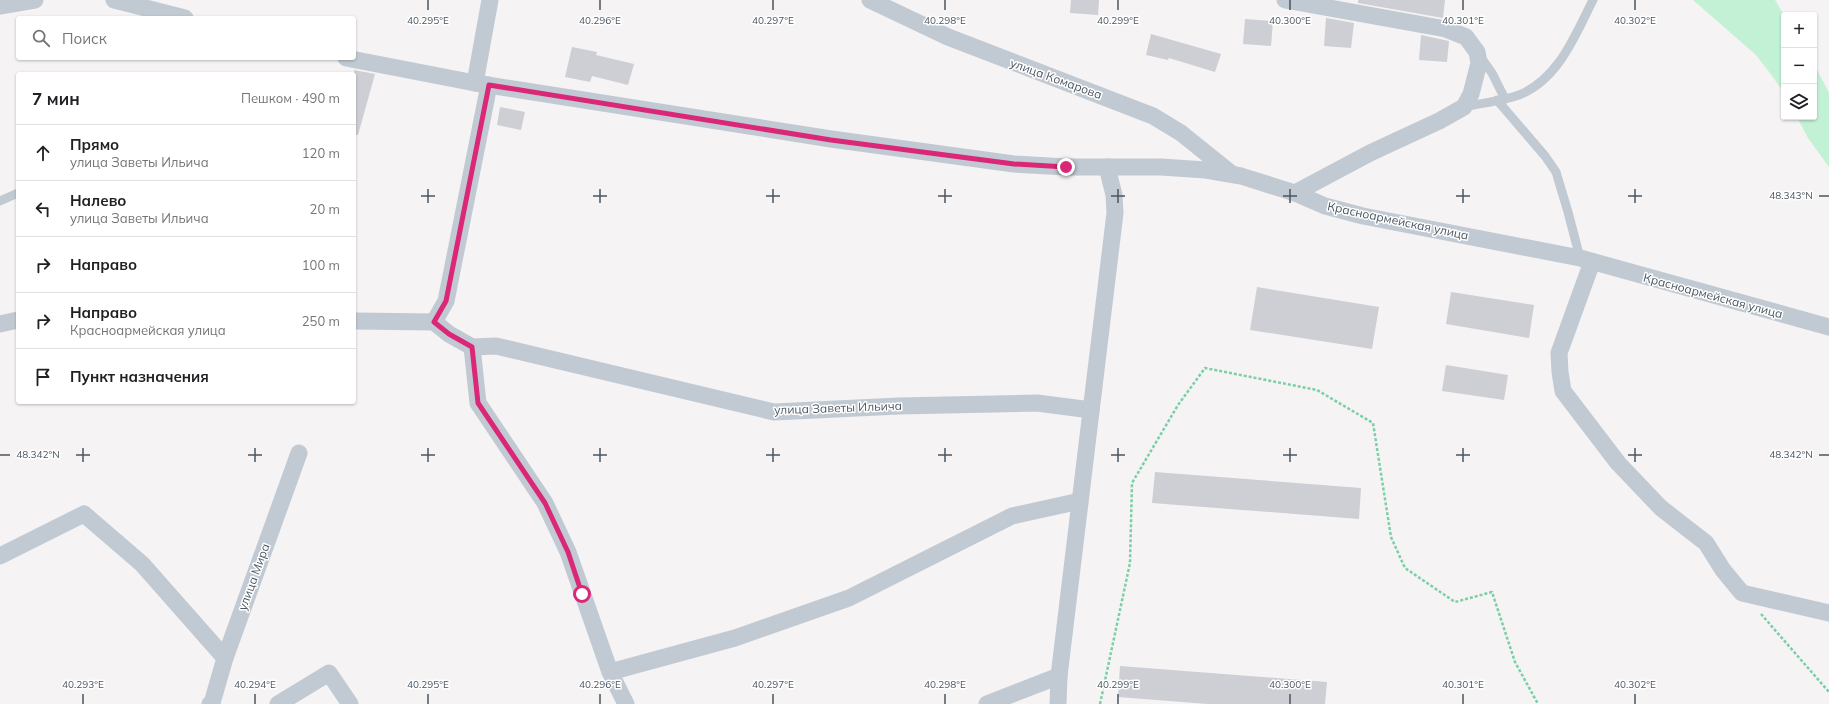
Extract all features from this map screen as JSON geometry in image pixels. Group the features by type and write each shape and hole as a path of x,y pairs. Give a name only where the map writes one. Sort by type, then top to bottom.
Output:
{"street":[{"path":"0,6 35,0"},
{"path":"434,322 446,301 482,84 490,0"},
{"name":"улица Комарова","path":"870,0 948,37 1153,116 1181,133 1232,174"},
{"path":"1285,0 1446,28 1466,37 1477,52 1479,63 1471,94 1464,107 1439,121 1370,153 1295,193"},
{"path":"125,1 178,16"},
{"name":"Красноармейская улица","path":"356,60 482,84 831,140 1014,164 1206,170 1232,174 1269,184 1325,206 1363,216 1586,260 1829,328"},
{"path":"1058,704 1059,676 1115,214 1114,195 1107,167"},
{"path":"1586,260 1559,353 1563,391 1618,463 1661,508 1706,543 1723,570 1742,593 1829,613"},
{"path":"0,324 16,320"},
{"path":"356,321 434,322 449,334 472,347 478,403 545,503 568,552 610,672 626,704"},
{"name":"улица Заветы Ильича","path":"472,347 496,346 774,412 899,406 1037,403 1091,410"},
{"name":"улица Мира","path":"212,704 225,658 299,452"},
{"path":"610,672 735,638 849,598 1012,516 1080,501"},
{"path":"0,556 84,514 142,564 225,658"},
{"path":"278,704 329,673 350,704"},
{"path":"987,704 1059,676"}],"lane":[{"path":"1464,107 1501,99 1532,88 1559,64 1593,0"},
{"path":"1477,52 1492,73 1501,99 1556,172 1568,212 1586,260"},
{"path":"0,201 16,194"}],"path":[{"path":"1100,704 1130,563 1132,483 1178,405 1204,368 1317,390 1373,423 1391,537 1406,568 1456,602 1492,592 1515,662 1538,704"},
{"path":"1742,593 1829,692"}],"green space":[{"path":"1693,0 1775,0 1782,12 1781,89 1756,55"},
{"path":"1817,70 1829,93 1829,167 1808,138 1799,120 1817,120"}],"building":[{"path":"1071,0 1099,0 1098,15 1070,13"},
{"path":"1358,0 1445,0 1443,18 1358,3"},
{"path":"1326,18 1354,23 1351,48 1324,46"},
{"path":"1245,19 1273,21 1271,46 1243,44"},
{"path":"1151,34 1221,54 1215,72 1169,58 1168,60 1146,55"},
{"path":"1421,35 1449,41 1447,62 1419,60"},
{"path":"572,47 597,52 596,55 634,64 628,85 592,76 590,82 565,77"},
{"path":"354,70 375,74 358,135 356,135 356,72 354,72"},
{"path":"500,107 525,112 521,130 497,125"},
{"path":"1257,287 1379,307 1372,349 1250,330"},
{"path":"1451,292 1534,305 1529,338 1446,324"},
{"path":"1446,365 1508,375 1504,400 1442,391"},
{"path":"1155,472 1361,488 1359,519 1152,503"},
{"path":"1120,666 1327,682 1325,704 1208,704 1118,697"}],"route":[{"path":"582,594 568,552 545,503 478,403 472,347 449,334 434,322 446,301 489,85 831,140 1014,164 1066,167"}]}
